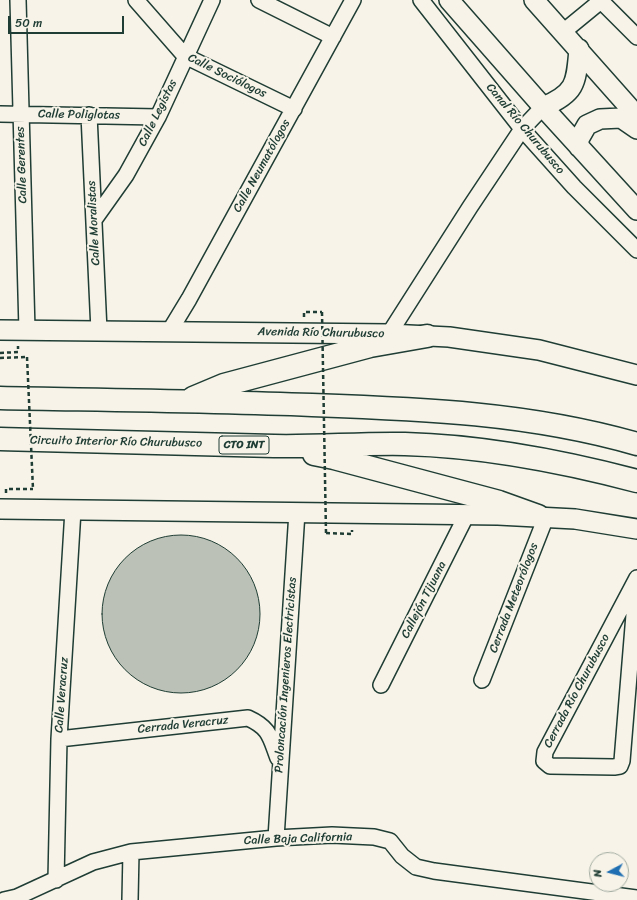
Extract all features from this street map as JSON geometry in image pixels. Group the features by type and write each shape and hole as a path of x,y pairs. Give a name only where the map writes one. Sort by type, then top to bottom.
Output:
{"highway":[{"path":"185,401 224,385 370,346 427,336"},
{"path":"0,398 185,401 356,406 450,411 527,420 576,428 637,444"},
{"name":"Circuito Interior Río Churubusco","path":"0,439 276,446 405,444 443,446 542,459 637,481"},
{"path":"276,446 334,458 499,502 542,516"}],"main road":[{"path":"449,0 543,107 637,210"},
{"path":"534,0 637,116"},
{"path":"543,107 555,102 569,92 576,77 579,49"},
{"path":"579,146 579,139 587,125 600,119 621,118 637,129"},
{"name":"Avenida Río Churubusco","path":"0,330 389,334 427,336 476,340 539,350 637,374"},
{"path":"0,509 542,516 583,520 637,529"}],"street":[{"name":"Calle Gerentes","path":"18,0 27,330"},
{"name":"Calle Sociólogos","path":"136,0 185,56 294,109"},
{"name":"Calle Legistas","path":"94,220 126,175 158,117 212,0"},
{"path":"259,0 333,37"},
{"name":"Calle Neumatólogos","path":"169,332 189,299 353,0"},
{"name":"Canal Río Churubusco","path":"421,0 522,129 574,186 637,250"},
{"path":"563,32 601,0 637,37"},
{"path":"389,334 470,206 522,129 543,107"},
{"name":"Calle Poliglotas","path":"0,114 158,117"},
{"name":"Calle Moralistas","path":"89,115 99,331"},
{"name":"Calle Veracruz","path":"56,880 59,739 73,510"},
{"name":"Proloncación Ingenieros Electricistas","path":"276,838 297,512"},
{"name":"Callejón Tijuana","path":"381,685 467,514"},
{"name":"Cerrada Meteorólogos","path":"482,680 542,516"},
{"name":"Cerrada Río Churubusco","path":"637,578 622,761 620,766 550,766 544,761 545,752 637,578"},
{"name":"Cerrada Veracruz","path":"59,739 248,718 259,723 269,733 280,764"},
{"name":"Calle Baja California","path":"4,900 17,897 93,862 131,852 276,838 332,835 374,837 390,841 402,856 416,867 434,871 637,898"},
{"path":"130,900 131,852"}],"path":[{"path":"304,312 322,312 326,533 352,534"},
{"path":"0,358 27,357 33,489"}],"building":[{"path":"189,535 204,538 218,544 237,558 247,570 257,591 260,614 257,637 247,658 237,670 225,680 204,690 189,693 173,693 158,690 137,680 125,670 115,658 105,637 103,629 102,606 105,591 115,570 125,558 137,548 158,538 166,536"}]}
